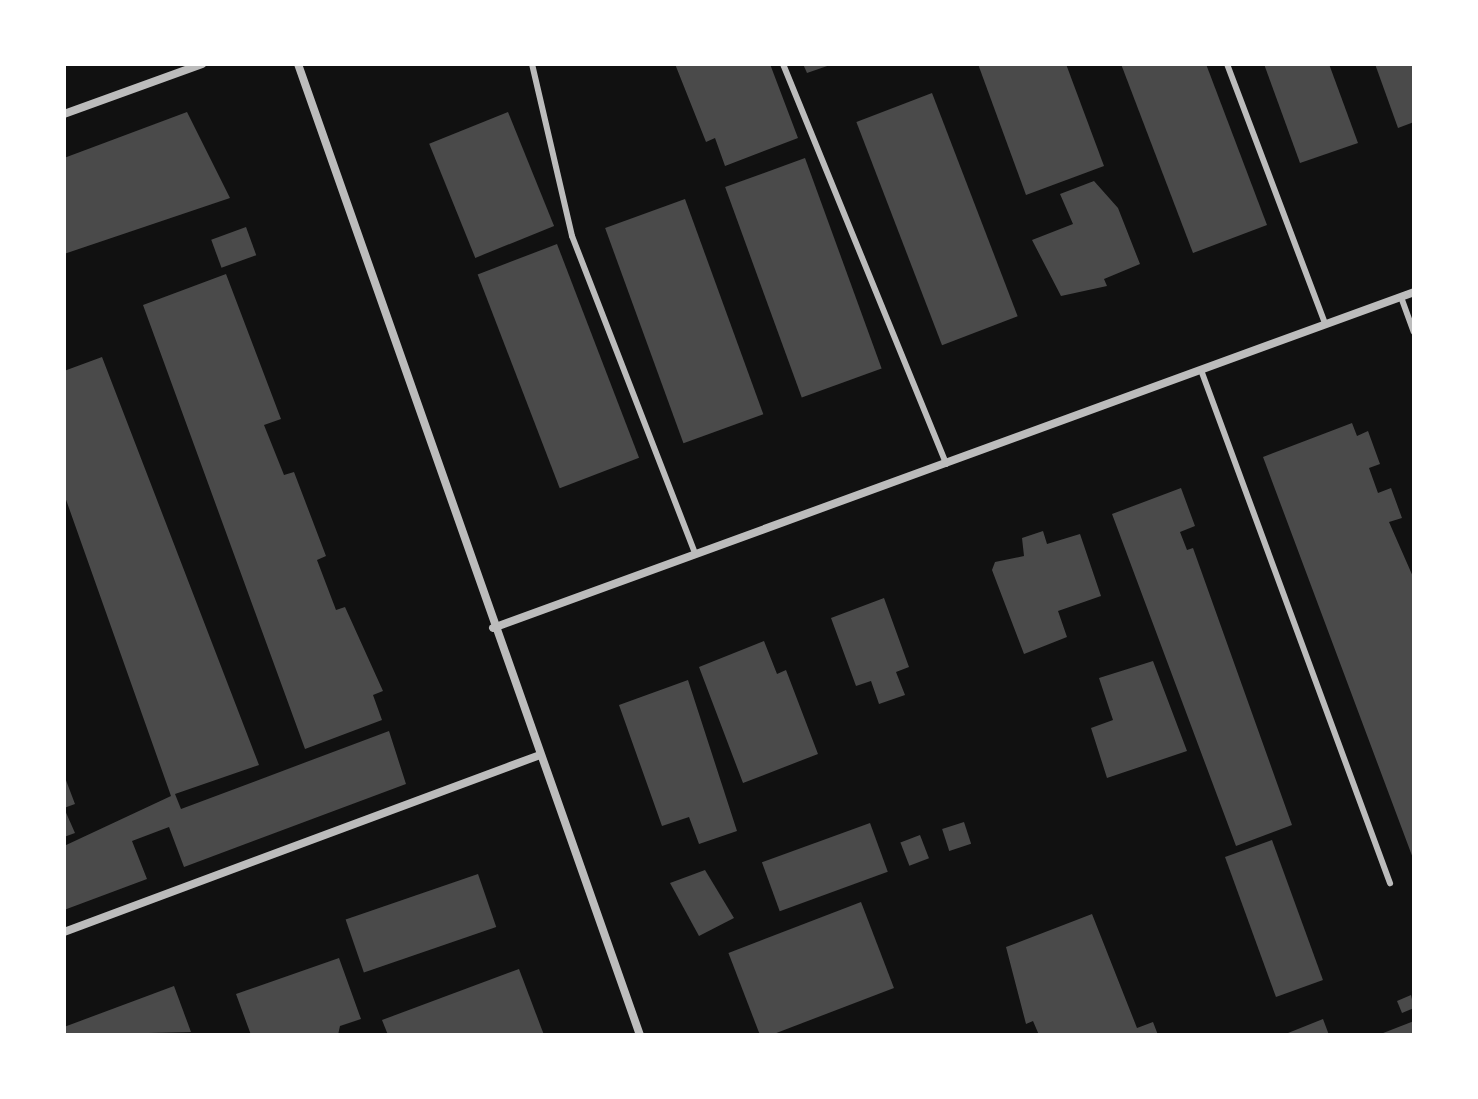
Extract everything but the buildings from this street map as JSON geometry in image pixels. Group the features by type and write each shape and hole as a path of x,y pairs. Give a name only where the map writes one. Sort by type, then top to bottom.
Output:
{"street":[{"path":"64,114 202,64"},
{"path":"298,64 493,628 640,1035"},
{"path":"493,628 1414,292"},
{"path":"64,932 540,755"}],"lane":[{"path":"532,64 572,236 695,553"},
{"path":"783,64 946,464"},
{"path":"1227,64 1325,324"},
{"path":"1401,297 1414,332"},
{"path":"1201,370 1390,883"}]}
